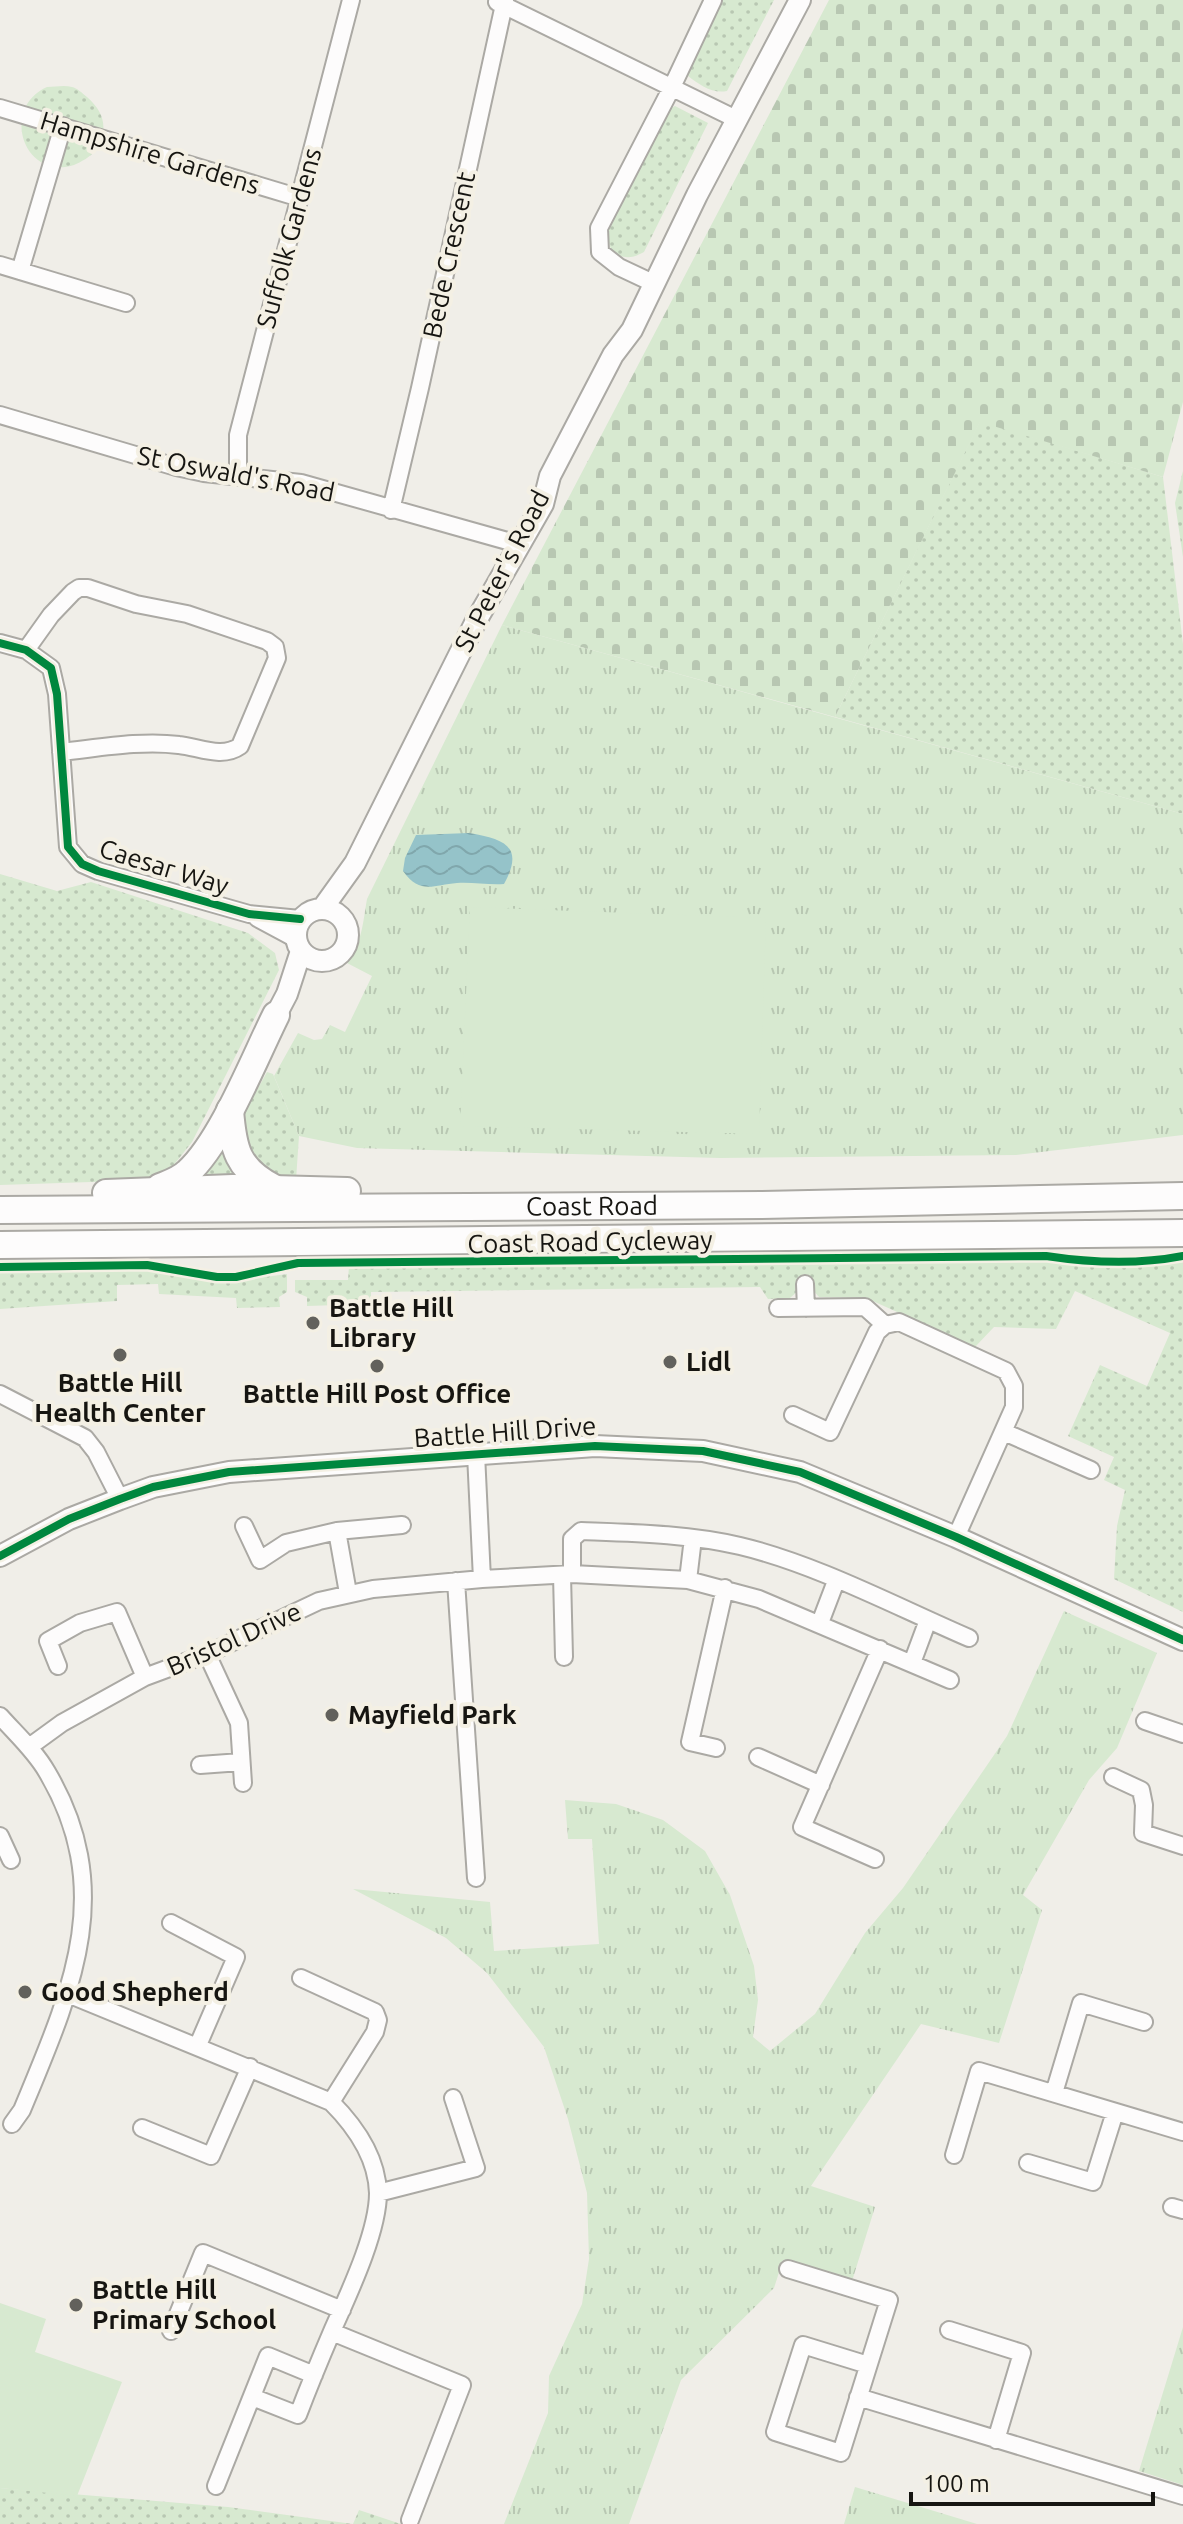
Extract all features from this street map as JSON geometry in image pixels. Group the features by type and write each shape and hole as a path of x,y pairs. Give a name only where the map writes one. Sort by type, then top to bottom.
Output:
{"highway":[{"path":"153,1189 171,1183 190,1171 206,1150 230,1110 282,1004"},
{"path":"230,1110 232,1135 240,1160 254,1176 275,1188"},
{"path":"0,1197 153,1189 275,1188 762,1205"},
{"name":"Coast Road","path":"0,1210 762,1205 1183,1196"},
{"name":"Coast Road","path":"0,1245 1183,1233"}],"street":[{"name":"Suffolk Gardens","path":"238,477 238,435 351,0"},
{"path":"653,283 619,267 600,252 599,228 713,0"},
{"name":"St Peter's Road","path":"331,913 476,621 543,504 550,476 613,355 632,330 736,119 800,0"},
{"path":"501,1 736,119"},
{"name":"Bede Crescent","path":"391,510 420,388 501,1"},
{"name":"Hampshire Gardens","path":"0,108 300,198"},
{"path":"20,271 63,126"},
{"path":"0,265 126,303"},
{"name":"St Oswald's Road","path":"0,415 176,467 301,483 518,544"},
{"path":"26,650 51,615 79,588 187,614 267,641 275,647 277,658 240,746 233,751 222,753 177,744 61,752"},
{"name":"Caesar Way","path":"0,643 26,650 51,668 57,694 68,847 82,864 249,914 303,943"},
{"name":"St Peter's Road","path":"282,1004 314,910 331,913 347,929 345,946 333,959 303,943"},
{"path":"805,1284 806,1308"},
{"path":"778,1308 865,1307 885,1325"},
{"path":"793,1415 830,1432 877,1332 885,1325 899,1322 1006,1371 1014,1386 1014,1407 956,1537"},
{"path":"0,1394 85,1438 96,1452 120,1499"},
{"path":"1004,1432 1091,1470"},
{"name":"Battle Hill Drive","path":"0,1556 19,1543 69,1519 120,1499 153,1487 229,1472 602,1446 703,1451 800,1472 956,1537 1183,1640"},
{"path":"476,1454 482,1579"},
{"path":"244,1526 260,1560 286,1543 337,1531 402,1525"},
{"path":"337,1531 348,1593"},
{"path":"564,1657 567,1574 572,1539 581,1531 693,1538 742,1547 836,1581 969,1638"},
{"path":"688,1580 693,1538"},
{"name":"Bristol Drive","path":"29,1747 62,1723 145,1677 207,1654 319,1601 348,1593 482,1579 567,1574 688,1580 725,1588 820,1623 950,1680"},
{"path":"456,1581 476,1878"},
{"path":"820,1623 836,1581"},
{"path":"716,1748 690,1742 725,1588"},
{"path":"58,1666 48,1641 80,1623 117,1612 145,1677"},
{"path":"912,1663 928,1620"},
{"path":"875,1859 802,1827 880,1649"},
{"path":"207,1654 239,1723 243,1783"},
{"path":"0,1716 46,1771 70,1817 82,1862 81,1940 68,1994 22,2110 12,2124"},
{"path":"1145,1721 1183,1734"},
{"path":"758,1757 821,1785"},
{"path":"200,1765 241,1762"},
{"path":"1113,1777 1141,1790 1143,1833 1183,1846"},
{"path":"0,1836 11,1860"},
{"path":"171,1923 236,1957 198,2045"},
{"path":"301,1978 375,2012 378,2020 375,2032 331,2102"},
{"path":"68,1994 331,2102 350,2121 369,2153 378,2193 372,2225 363,2258 298,2415 252,2397"},
{"path":"1054,2093 1081,2003 1144,2022"},
{"path":"142,2128 211,2156 250,2067"},
{"path":"954,2155 979,2071 1183,2132"},
{"path":"378,2193 476,2168 453,2098"},
{"path":"1028,2163 1093,2182 1115,2112"},
{"path":"171,2331 203,2253 342,2310"},
{"path":"788,2269 889,2300 841,2453 775,2432 803,2345 868,2365"},
{"path":"949,2330 1022,2353 996,2440"},
{"path":"332,2332 462,2385 410,2520"},
{"path":"216,2486 268,2356 314,2375"},
{"path":"858,2397 1183,2496"}],"green space":[{"path":"722,0 774,0 727,91 722,92 706,88 688,76 689,64"},
{"path":"829,0 1183,0 1183,402 1163,477 980,422 835,717 502,625"},
{"path":"47,87 76,88 93,103 101,116 102,136 95,151 74,165 56,167 42,163 31,153 24,140 21,125 24,110 33,97"},
{"path":"675,106 708,123 644,252 632,257 621,256 612,252 606,234 662,114"},
{"path":"980,421 1163,477 1183,644 1183,814 835,717"},
{"path":"1183,471 1183,557 1175,503"},
{"path":"502,625 1183,814 1183,1135 1016,1155 720,1158 357,1148 299,1136 274,1076 298,1033 314,1040 322,1039 330,1025 345,1032 372,976 347,963 359,940 367,899"},
{"path":"0,874 57,891 91,882 248,933 275,953 279,970 192,1142 165,1176 122,1181 0,1185"},
{"path":"470,907 766,918 759,1134 460,1126"},
{"path":"267,1072 273,1074 299,1136 296,1180 270,1174 255,1165 238,1124"},
{"path":"220,1136 240,1176 196,1181"},
{"path":"1046,1261 1114,1267 1183,1261 1183,1612 1114,1579 1117,1526 1125,1490 1104,1480 1114,1457 1068,1436 1100,1365 1147,1386 1170,1333 1075,1291 1056,1329 994,1327 975,1347 866,1298 819,1297 812,1289 799,1290 790,1298 768,1299 760,1287 371,1292 371,1304 307,1306 307,1297 295,1292 295,1280 348,1280 349,1266"},
{"path":"148,1268 216,1281 287,1274 287,1292 279,1297 280,1307 237,1308 236,1298 159,1294 158,1284 117,1285 117,1301 0,1309 0,1271"},
{"path":"1064,1611 1157,1653 1117,1748 1089,1780 1023,1895 1042,1910 999,2043 921,2024 811,2186 875,2207 852,2281 783,2260 774,2288 681,2380 629,2524 504,2524 548,2413 549,2376 582,2304 589,2259 587,2193 568,2119 544,2047 487,1973 446,1938 353,1889 490,1902 494,1951 599,1944 592,1839 568,1839 565,1800 616,1804 663,1820 705,1851 730,1895 754,1966 758,2000 753,2037 770,2051 815,2014 865,1933 903,1888 1007,1736"},
{"path":"0,2303 46,2319 35,2352 122,2382 77,2496 0,2488"},
{"path":"1183,2327 1183,2485 1139,2471"},
{"path":"855,2487 977,2524 844,2524"},
{"path":"0,2488 228,2507 353,2524 0,2524"},
{"path":"359,2510 401,2524 353,2524"}],"water":[{"path":"469,833 492,838 508,846 512,861 504,884 457,883 427,887 415,883 403,871 405,858 416,835"}],"cycle path":[{"path":"0,643 26,650 51,668 57,694 68,847 82,864 249,914 300,919"},
{"name":"Coast Road Cycleway","path":"0,1267 147,1265 217,1277 236,1277 298,1263 1046,1256 1114,1262 1183,1256"},
{"path":"0,1556 69,1519 120,1499 153,1487 229,1472 595,1446 703,1451 800,1472 956,1537 1183,1640"}],"place":[{"name":"Battle Hill Library","path":"313,1323"},
{"name":"Battle Hill Health Center","path":"120,1355"},
{"name":"Lidl","path":"670,1362"},
{"name":"Battle Hill Post Office","path":"377,1366"},
{"name":"Mayfield Park","path":"332,1715"},
{"name":"Good Shepherd","path":"25,1992"},
{"name":"Battle Hill Primary School","path":"76,2305"}]}
